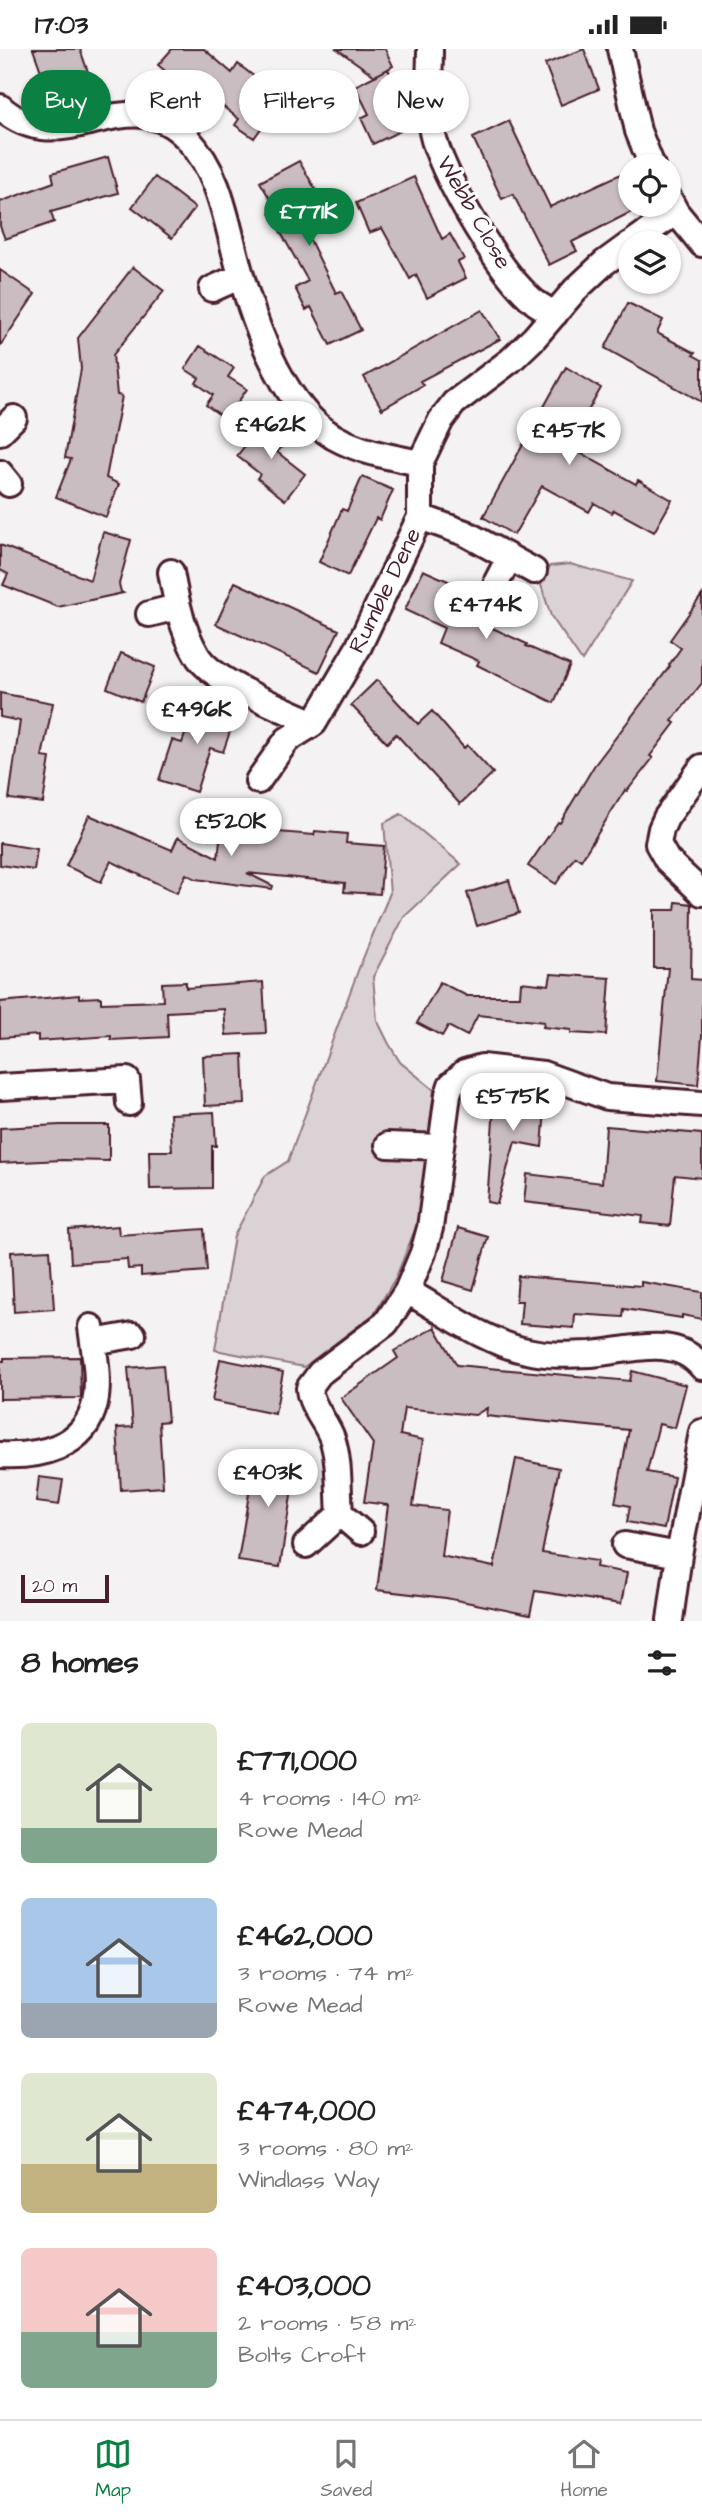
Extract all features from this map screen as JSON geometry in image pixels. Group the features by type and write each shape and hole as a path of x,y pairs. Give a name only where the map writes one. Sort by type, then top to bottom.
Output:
{"street":[{"name":"Webb Close","path":"430,49 431,125 434,140 447,169 501,264 536,303 555,314"},
{"path":"620,49 638,131 647,154"},
{"path":"0,107 15,120 33,127 51,129 132,113 149,114 185,136 204,158 215,178 241,276 268,350 297,401 310,418 332,436 356,448 420,463"},
{"name":"Rumble Dene","path":"645,231 659,217"},
{"path":"681,217 702,244"},
{"name":"Rumble Dene","path":"258,781 287,740 314,723 358,648 420,517 420,463 441,420 454,403 511,360 604,263 618,253"},
{"path":"212,289 241,276"},
{"path":"420,517 464,533 534,571"},
{"path":"497,581 509,558"},
{"path":"171,572 177,607 198,657 230,684 314,723"},
{"path":"149,614 177,607"},
{"path":"702,767 666,818 659,844 667,860 702,893"},
{"path":"361,1532 340,1514 337,1458 331,1436 309,1394 310,1383 386,1323 407,1291 423,1253 436,1202 451,1085 465,1072 482,1067 543,1074 607,1097 702,1104"},
{"path":"0,1087 127,1080 129,1103"},
{"path":"388,1145 441,1147"},
{"path":"407,1291 496,1341 525,1351 557,1356 659,1346 679,1349 695,1358 702,1367"},
{"path":"0,1455 38,1454 57,1449 75,1438 88,1422 95,1403 92,1335 133,1335"},
{"path":"670,1621 679,1555 702,1432"},
{"path":"306,1545 340,1514"},
{"path":"625,1545 679,1555"}],"shaded area":[{"path":"570,564 632,581 582,661 551,616 541,585 550,566"},
{"path":"401,814 461,864 404,917 373,977 377,1020 389,1044 400,1062 434,1090 420,1217 396,1277 374,1314 304,1367 215,1350 234,1236 265,1176 288,1161 359,968 390,893 384,823"}],"building":[{"path":"33,49 80,49 87,70 41,70"},
{"path":"172,49 204,49 232,73 238,64 246,70 239,70 239,119 225,108 225,70 164,70 158,65"},
{"path":"337,49 385,49 393,66 386,70 373,70 373,75"},
{"path":"584,49 599,89 561,105 545,64"},
{"path":"373,77 373,133 396,133 373,144 361,118 369,114 359,94 359,84"},
{"path":"509,121 550,207 618,175 618,217 621,217 572,242 577,251 549,265 513,194 502,199 473,138"},
{"path":"108,157 118,193 51,212 54,222 5,239 0,226 0,202 54,182 52,173"},
{"path":"299,161 334,221 308,236 336,293 341,291 361,330 330,345 311,307 306,310 295,288 308,281 270,213 276,209 260,182"},
{"path":"155,177 195,208 172,238 132,207"},
{"path":"414,177 442,239 450,234 464,259 458,262 466,278 427,298 416,275 410,279 382,228 369,233 356,203"},
{"path":"133,267 164,291 113,355 117,395 122,396 106,478 119,484 106,517 56,497 71,459 65,458 81,369 78,338"},
{"path":"0,270 35,294 0,346"},
{"path":"628,303 663,320 657,333 695,353 693,355 702,360 702,402 605,348"},
{"path":"482,310 500,339 420,381 423,385 382,409 364,377"},
{"path":"200,346 234,368 228,377 247,389 226,419 206,405 213,395 196,383 199,378 185,369"},
{"path":"566,367 601,388 568,446 636,484 638,480 672,500 654,532 614,510 612,513 594,503 589,512 542,486 514,535 483,517"},
{"path":"264,421 288,440 277,452 305,474 285,500 257,478 260,474 237,456"},
{"path":"362,477 393,490 380,520 376,518 348,576 319,562 342,509 347,511"},
{"path":"103,532 131,540 119,584 123,593 58,607 3,585 8,574 0,570 0,545 90,580"},
{"path":"423,570 455,584 446,603 489,622 488,626 527,644 526,646 570,665 554,703 477,665 479,661 438,643 444,628 405,610"},
{"path":"235,582 339,630 319,672 216,624"},
{"path":"702,595 702,683 672,721 675,723 650,756 653,758 627,791 625,790 581,860 575,856 556,884 528,866 558,822 560,823 594,766 670,666 681,648 670,640"},
{"path":"121,653 155,667 141,702 107,688"},
{"path":"377,680 418,724 432,711 464,748 467,745 493,773 460,804 396,734 387,743 351,705"},
{"path":"0,693 53,703 42,757 50,758 43,803 9,799 20,721 0,717"},
{"path":"197,701 236,714 223,752 210,748 196,792 159,780 172,740 182,743"},
{"path":"89,815 172,850 178,837 218,858 221,832 265,838 266,831 314,835 315,831 347,834 346,843 384,846 380,894 344,892 345,883 247,873 273,886 272,889 196,879 186,874 177,893 111,861 101,882 66,866"},
{"path":"0,843 37,849 34,870 0,865"},
{"path":"509,880 519,913 477,926 467,893"},
{"path":"676,902 692,904 691,979 702,980 702,1036 698,1085 657,1081 668,968 654,968 654,910 675,910"},
{"path":"551,974 610,978 606,1035 571,1033 571,1030 543,1027 544,1022 478,1015 467,1036 448,1026 442,1036 417,1023 440,982 467,996 520,996 521,982 549,985"},
{"path":"186,982 186,988 263,982 266,1033 226,1035 224,1009 167,1012 168,1037 111,1040 111,1036 38,1041 38,1035 0,1038 0,1002 79,995 79,998 101,997 101,1003 163,1001 162,983"},
{"path":"243,1054 245,1104 205,1106 203,1056"},
{"path":"495,1093 546,1096 542,1147 515,1142 497,1204 487,1202"},
{"path":"214,1112 216,1146 212,1146 212,1188 150,1189 149,1151 172,1151 170,1114"},
{"path":"109,1125 109,1161 0,1163 0,1128"},
{"path":"606,1126 702,1134 702,1178 675,1175 670,1226 642,1223 643,1216 524,1202 527,1174 602,1183"},
{"path":"118,1226 119,1235 204,1229 207,1271 141,1276 141,1268 128,1269 127,1259 71,1263 69,1230"},
{"path":"458,1228 488,1237 473,1290 443,1281"},
{"path":"50,1250 54,1309 14,1312 11,1252"},
{"path":"518,1276 641,1286 641,1282 702,1292 702,1319 624,1309 623,1317 575,1314 574,1328 520,1324 522,1301 516,1301"},
{"path":"435,1327 457,1365 630,1381 632,1371 686,1385 675,1428 659,1424 647,1472 674,1477 664,1529 627,1522 630,1506 615,1503 629,1430 486,1416 487,1408 475,1415 404,1408 400,1435 423,1440 413,1506 447,1510 441,1556 494,1567 516,1459 559,1468 542,1553 597,1561 596,1567 627,1573 621,1604 535,1591 530,1615 446,1598 377,1590 388,1505 364,1502 373,1444 341,1398 398,1358 394,1351"},
{"path":"80,1357 81,1398 0,1399 0,1361 4,1361 4,1358"},
{"path":"220,1359 283,1372 275,1414 212,1401"},
{"path":"163,1365 168,1421 159,1422 163,1487 121,1490 117,1428 133,1427 128,1368"},
{"path":"256,1451 297,1457 280,1567 238,1561"},
{"path":"39,1477 63,1480 59,1505 36,1502"}]}
